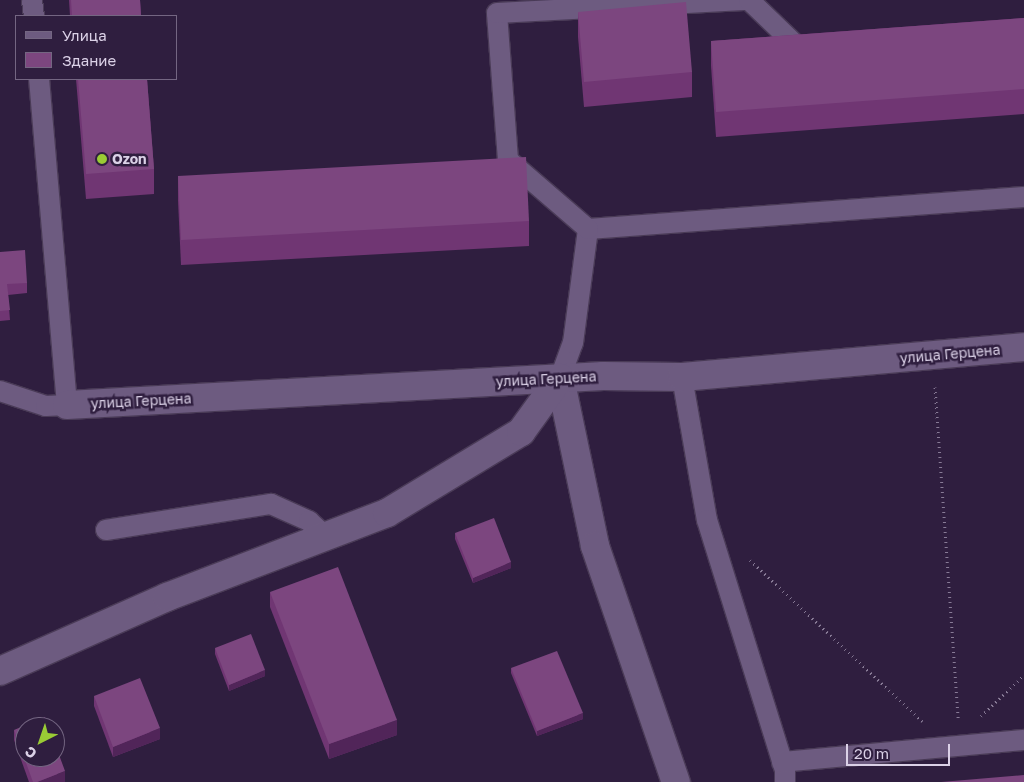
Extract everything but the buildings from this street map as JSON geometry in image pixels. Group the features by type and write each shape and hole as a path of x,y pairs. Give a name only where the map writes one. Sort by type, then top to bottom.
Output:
{"street":[{"name":"улица Герцена","path":"67,405 560,378 682,378 1024,347"},
{"path":"0,671 167,597 387,513 520,432 560,378"},
{"path":"560,378 595,546 676,782"}],"lane":[{"path":"32,0 34,15"},
{"path":"830,47 800,49 749,0 497,13 508,160 588,229 1024,197"},
{"path":"0,390 46,406 67,405 39,80"},
{"path":"560,378 573,344 588,229"},
{"path":"682,378 707,520 782,762 785,782"},
{"path":"106,530 271,504 309,521 326,537"},
{"path":"782,762 960,741 1024,740"}],"path":[{"path":"932,356 960,741"},
{"path":"743,554 925,724"},
{"path":"960,741 1024,674"}],"place":[{"name":"Ozon","path":"102,159"}]}
